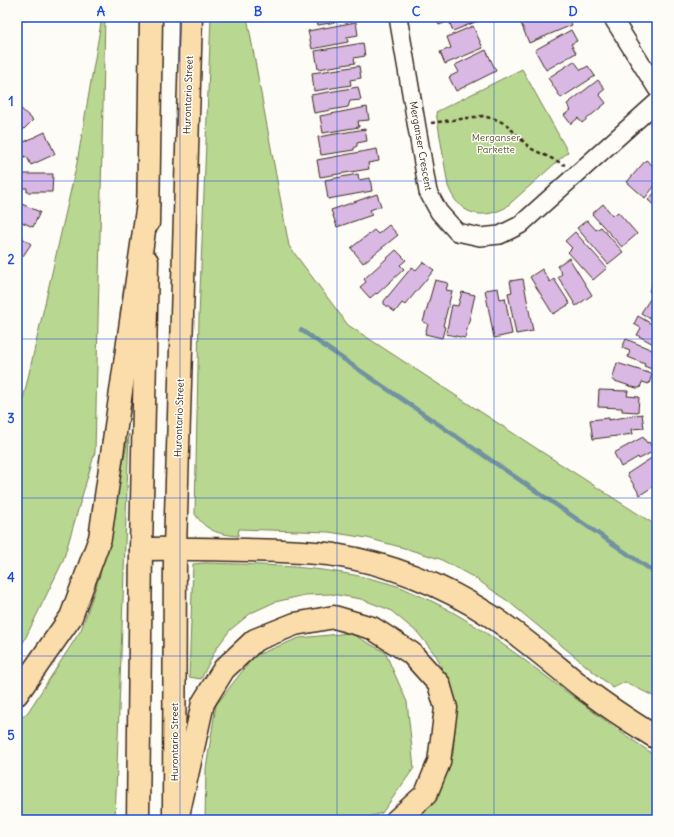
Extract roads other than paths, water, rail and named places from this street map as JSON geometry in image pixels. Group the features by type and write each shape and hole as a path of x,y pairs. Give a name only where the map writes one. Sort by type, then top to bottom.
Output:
{"main road":[{"path":"138,820 141,549 151,17"},
{"name":"Hurontario Street","path":"175,820 175,548 191,17"},
{"path":"17,694 71,617 100,538 148,203"},
{"path":"141,549 175,548 334,555 401,571 447,590 492,617 583,688 630,722 657,738"},
{"path":"175,820 203,703 224,669 255,640 295,624 334,617 372,628 411,653 439,684 446,708 439,762 426,794 397,820"}],"street":[{"name":"Merganser Crescent","path":"398,17 428,192 439,212 457,232 480,237 500,235 520,225 657,102"},
{"path":"612,17 657,89"}],"waterway":[{"path":"301,330 657,574"}],"park label":[{"name":"Merganser Parkette","path":"496,142"}]}
